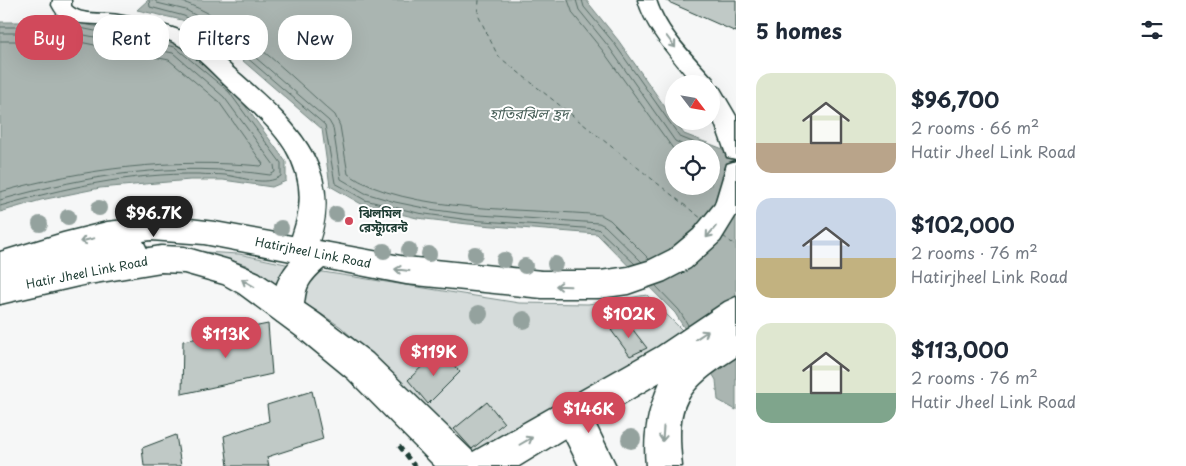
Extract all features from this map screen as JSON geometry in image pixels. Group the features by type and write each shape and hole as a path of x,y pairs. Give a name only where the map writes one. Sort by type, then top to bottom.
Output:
{"main road":[{"path":"62,0 61,5 67,13 74,16 108,18 170,33 187,40 212,60 280,125 298,151 309,173 313,191 310,221 311,252 290,285 288,311"},
{"path":"647,0 649,8 664,32 698,75"},
{"path":"720,108 727,120 736,150"},
{"name":"Hatirjheel Link Road","path":"0,265 85,240 132,230 173,229 311,252 396,270 532,285 575,287 629,280 671,265 690,253 719,222 728,204 736,172"},
{"name":"Hatir Jheel Link Road","path":"0,290 110,253 173,242 228,237"},
{"name":"Hatir Jheel Link Road","path":"0,290 123,265 161,260 184,260 229,273 249,283 360,366 461,466"},
{"path":"664,466 662,453 664,418 672,371 736,312"},
{"path":"484,466 572,415 672,371 736,338"},
{"path":"572,415 598,466"}],"path":[{"path":"393,438 415,466"}],"shaded area":[{"path":"203,252 239,254 323,272 519,303 588,304 647,295 687,335 464,460 373,357 341,327 246,265"}],"water":[{"name":"হাতিরঝিল হ্রদ","path":"148,0 586,0 618,40 665,107 665,130 681,130 684,134 700,140 665,140 665,195 720,195 720,148 736,154 736,410 718,400 716,380 675,313 597,234 417,218 363,205 330,186 322,129 242,60 268,60 268,15 179,15 179,19 169,17 169,15 137,10"},
{"path":"0,22 15,22 15,60 83,60 83,24 93,26 93,60 169,60 169,41 177,43 179,45 179,60 198,60 233,89 286,162 286,181 272,187 223,180 190,180 100,188 41,200 0,212"}],"building":[{"path":"664,0 736,0 736,32"},
{"path":"627,322 647,348 630,356 611,330"},
{"path":"268,324 272,374 182,394 183,341"},
{"path":"439,350 460,372 428,404 408,380"},
{"path":"312,391 323,439 267,457 269,466 228,466 224,436 269,421 267,405"},
{"path":"487,402 504,423 472,449 454,429"},
{"path":"176,435 181,466 144,466 142,448"}],"ferry route":[{"path":"479,0 478,15 498,56 702,219"},
{"path":"723,236 736,246"}],"place":[{"name":"ঝিলমিল রেস্ট্যুরেন্ট","path":"349,221"}]}
